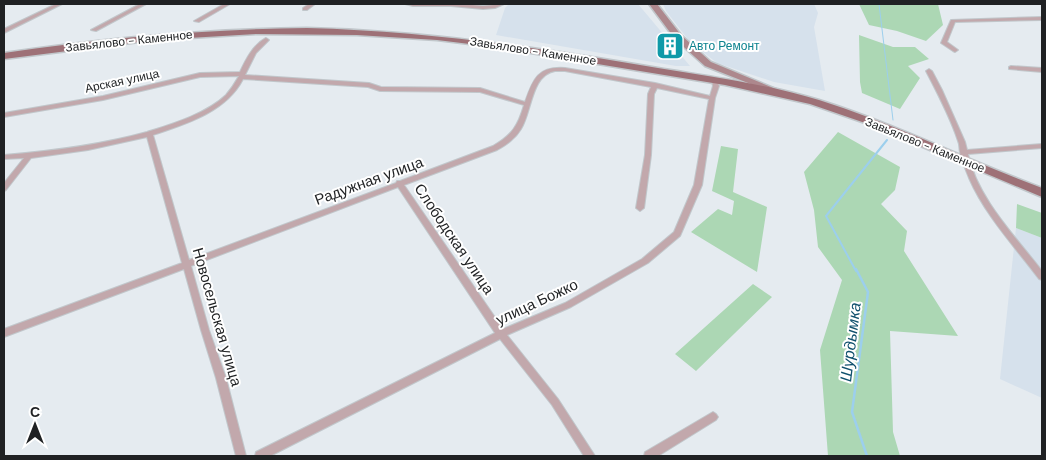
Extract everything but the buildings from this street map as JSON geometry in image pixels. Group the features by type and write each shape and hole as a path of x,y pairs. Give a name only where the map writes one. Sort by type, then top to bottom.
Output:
{"main road":[{"name":"Завьялово - Каменное","path":"4,56 95,43 168,36 267,31 409,35 497,44 788,95 835,109 965,157 1042,192"}],"street":[{"path":"4,31 59,4"},
{"path":"94,30 143,4"},
{"path":"197,21 228,4"},
{"path":"305,9 312,4"},
{"path":"408,4 419,6 450,4 487,7 501,4"},
{"path":"653,4 678,36 708,64 788,95"},
{"path":"955,50 944,42 953,21 1011,21 1042,18"},
{"path":"4,157 65,152 149,134 178,123 218,104 233,92 260,44 266,40"},
{"path":"708,64 715,81"},
{"path":"1011,68 1042,70"},
{"name":"Радужная улица","path":"4,333 454,164 506,142 520,128 539,77 550,70 655,84 712,98"},
{"path":"928,71 958,132 973,178 989,206 1042,277"},
{"name":"Арская улица","path":"4,114 112,96 200,75 243,76 369,85 380,89 480,90 528,104"},
{"name":"улица Божко","path":"260,456 501,334 568,305 645,261 677,234 698,185 712,98 716,86 715,81"},
{"path":"640,208 649,138 651,94 655,84"},
{"name":"Новосельская улица","path":"149,134 166,186 242,456"},
{"path":"965,157 978,152 1042,146"},
{"path":"4,188 30,156"},
{"name":"Слободская улица","path":"400,183 501,334 555,402 590,456"},
{"path":"649,456 713,417"}],"shaded area":[{"path":"509,4 638,4 690,66 676,66 496,35 505,8"},
{"path":"663,4 814,4 818,13 814,27 825,91 774,82 717,63 690,42 666,11"},
{"path":"1016,228 1042,238 1042,398 1000,379"}],"green space":[{"path":"859,4 938,4 943,25 926,41 897,31 869,25"},
{"path":"859,35 893,47 915,47 929,59 908,66 920,78 900,109 862,93"},
{"path":"838,132 900,167 895,190 881,204 907,231 904,251 958,336 890,331 893,432 900,456 828,456 820,350 842,280 818,247 814,210 804,172"},
{"path":"721,146 738,149 733,192 767,207 757,272 691,232 718,209 732,215 734,201 712,191"},
{"path":"1017,204 1042,213 1042,238 1016,228"},
{"path":"753,284 772,297 696,371 675,354"}],"waterway":[{"name":"Шурдымка","path":"879,4 893,120"},
{"name":"Шурдымка","path":"856,271 826,216 887,140"},
{"name":"Шурдымка","path":"856,269 868,292 852,412 867,456"}],"place":[{"name":"Авто Ремонт","path":"670,46"}]}
